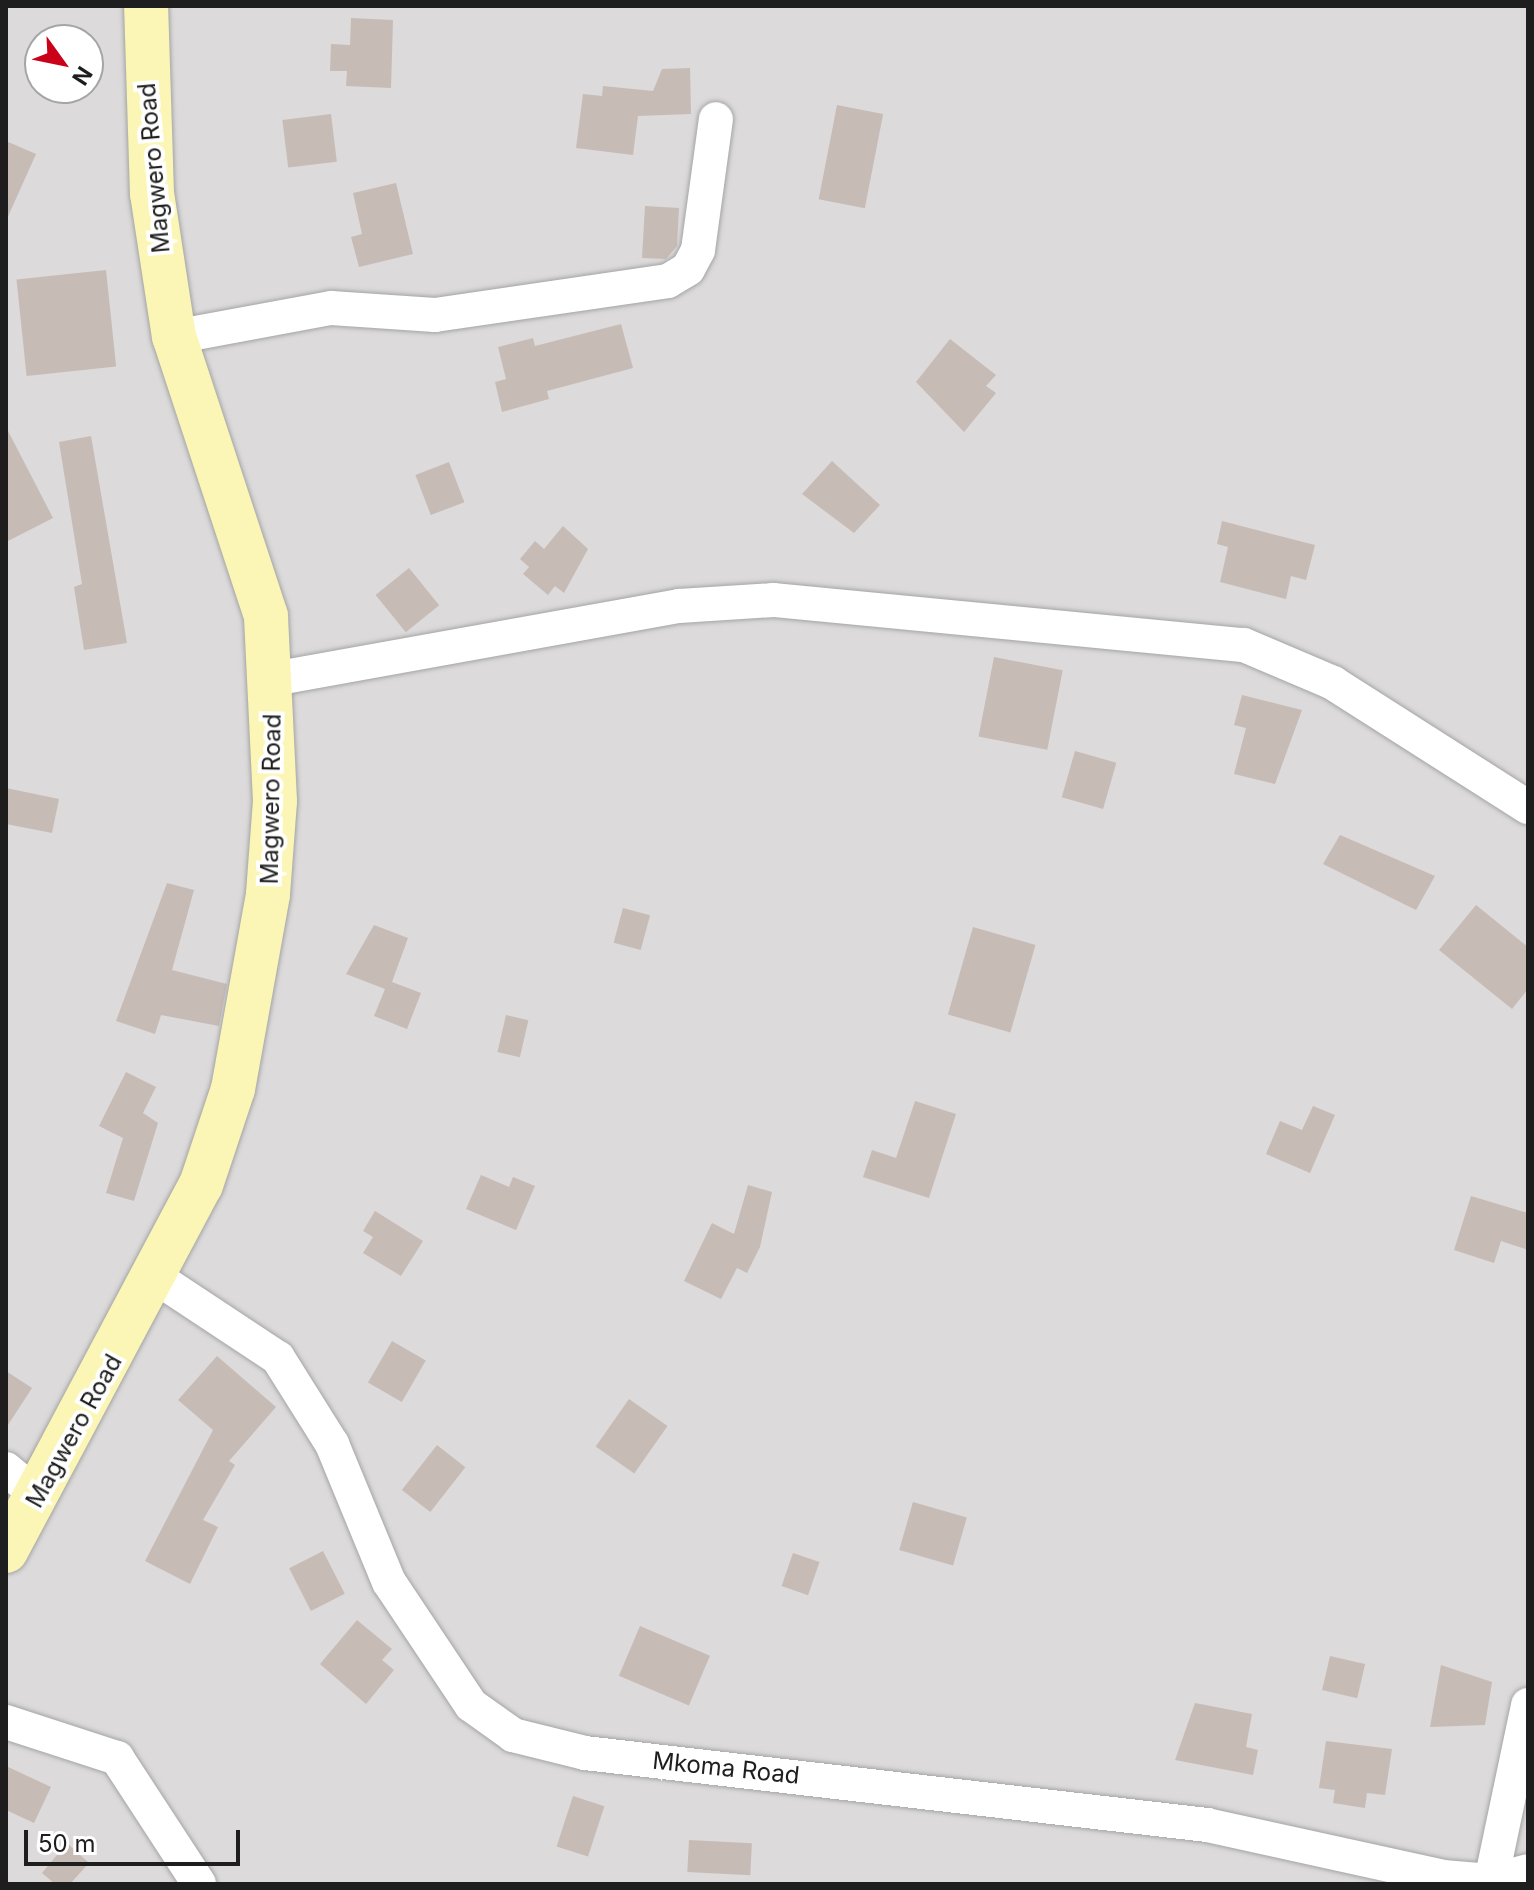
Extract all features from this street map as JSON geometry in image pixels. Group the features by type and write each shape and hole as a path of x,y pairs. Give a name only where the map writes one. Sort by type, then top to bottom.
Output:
{"street":[{"name":"Magwero Road","path":"6,1551 22,1482 157,1278 219,1139 243,1039 268,894 273,679 261,596 174,337 152,194 146,6"},
{"path":"174,337 331,308 435,315 668,281 696,257 716,119"},
{"path":"273,679 679,606 774,600 1244,645 1333,683 1528,807"},
{"name":"Mkoma Road","path":"157,1278 278,1358 332,1444 389,1582 471,1705 513,1735 585,1753 1207,1825 1491,1881 1528,1871"},
{"path":"1491,1881 1528,1705"},
{"path":"6,1722 117,1758 199,1884"}],"shaded area":[{"path":"6,6 1528,6 1528,1884 6,1884"}],"building":[{"path":"351,18 393,20 391,88 346,86 347,71 330,71 331,44 350,45"},
{"path":"690,68 691,114 638,116 633,155 576,148 583,94 602,96 603,86 653,91 662,69"},
{"path":"837,105 883,114 865,208 819,199"},
{"path":"331,114 337,162 288,168 282,120"},
{"path":"6,141 36,154 6,221"},
{"path":"396,183 413,254 359,267 351,237 362,234 353,193"},
{"path":"645,206 679,208 677,246 666,259 642,258"},
{"path":"106,270 116,366 27,376 16,279"},
{"path":"621,324 633,368 547,391 549,399 502,412 495,382 506,379 498,347 533,338 535,346"},
{"path":"950,339 996,375 986,386 996,393 964,432 916,382"},
{"path":"6,427 53,518 6,542"},
{"path":"91,436 127,643 84,650 74,587 82,584 59,442"},
{"path":"832,461 880,505 854,533 802,494"},
{"path":"449,462 464,502 431,515 415,475"},
{"path":"1222,521 1315,545 1306,580 1291,576 1286,599 1220,582 1228,547 1217,544"},
{"path":"563,526 588,549 564,593 555,586 548,595 523,574 529,567 520,559 535,541 544,549"},
{"path":"409,568 439,605 406,632 376,595"},
{"path":"994,657 1063,670 1047,750 979,737"},
{"path":"1242,695 1302,710 1275,784 1234,774 1246,728 1234,725"},
{"path":"1075,751 1116,763 1103,809 1062,797"},
{"path":"6,788 59,799 52,833 6,824"},
{"path":"1340,835 1435,876 1416,910 1323,864"},
{"path":"167,883 194,890 172,970 227,984 219,1026 161,1015 155,1034 116,1021"},
{"path":"1476,905 1528,947 1528,989 1512,1009 1439,950"},
{"path":"623,908 650,915 641,950 614,943"},
{"path":"374,925 408,938 392,982 421,993 407,1029 374,1016 385,989 346,974"},
{"path":"973,927 1035,945 1010,1032 948,1014"},
{"path":"506,1015 528,1020 520,1057 497,1052"},
{"path":"126,1072 156,1087 143,1113 158,1123 134,1201 106,1193 123,1138 99,1126"},
{"path":"915,1101 956,1114 929,1198 863,1177 872,1150 896,1158"},
{"path":"1313,1106 1335,1115 1310,1173 1266,1154 1280,1121 1302,1130"},
{"path":"481,1175 509,1187 513,1177 535,1186 516,1230 466,1209"},
{"path":"748,1185 772,1192 760,1247 747,1273 737,1268 721,1299 684,1281 712,1223 734,1234"},
{"path":"1471,1196 1528,1213 1528,1250 1501,1241 1494,1263 1454,1250"},
{"path":"375,1211 423,1241 401,1276 363,1253 373,1237 363,1231"},
{"path":"392,1341 426,1360 402,1402 368,1383"},
{"path":"217,1356 276,1407 229,1461 235,1465 203,1520 218,1527 190,1584 145,1561 213,1430 178,1400"},
{"path":"6,1371 32,1388 6,1428"},
{"path":"629,1399 668,1426 634,1473 596,1447"},
{"path":"437,1445 465,1467 430,1512 402,1490"},
{"path":"913,1502 967,1517 953,1565 899,1550"},
{"path":"323,1551 345,1594 311,1611 289,1568"},
{"path":"793,1553 819,1562 808,1595 782,1586"},
{"path":"357,1620 392,1649 382,1660 394,1670 366,1704 320,1664"},
{"path":"640,1626 710,1656 689,1705 619,1676"},
{"path":"1330,1656 1365,1664 1357,1698 1322,1690"},
{"path":"1441,1665 1492,1682 1485,1725 1430,1727"},
{"path":"1195,1703 1252,1714 1246,1747 1258,1750 1253,1775 1175,1760"},
{"path":"1326,1741 1392,1749 1385,1795 1367,1793 1365,1808 1333,1803 1335,1790 1319,1788"},
{"path":"6,1766 51,1787 34,1823 6,1810"},
{"path":"573,1796 604,1806 588,1857 557,1846"},
{"path":"689,1840 752,1843 750,1875 687,1872"},
{"path":"67,1843 89,1863 70,1884 55,1884 42,1873"}]}
